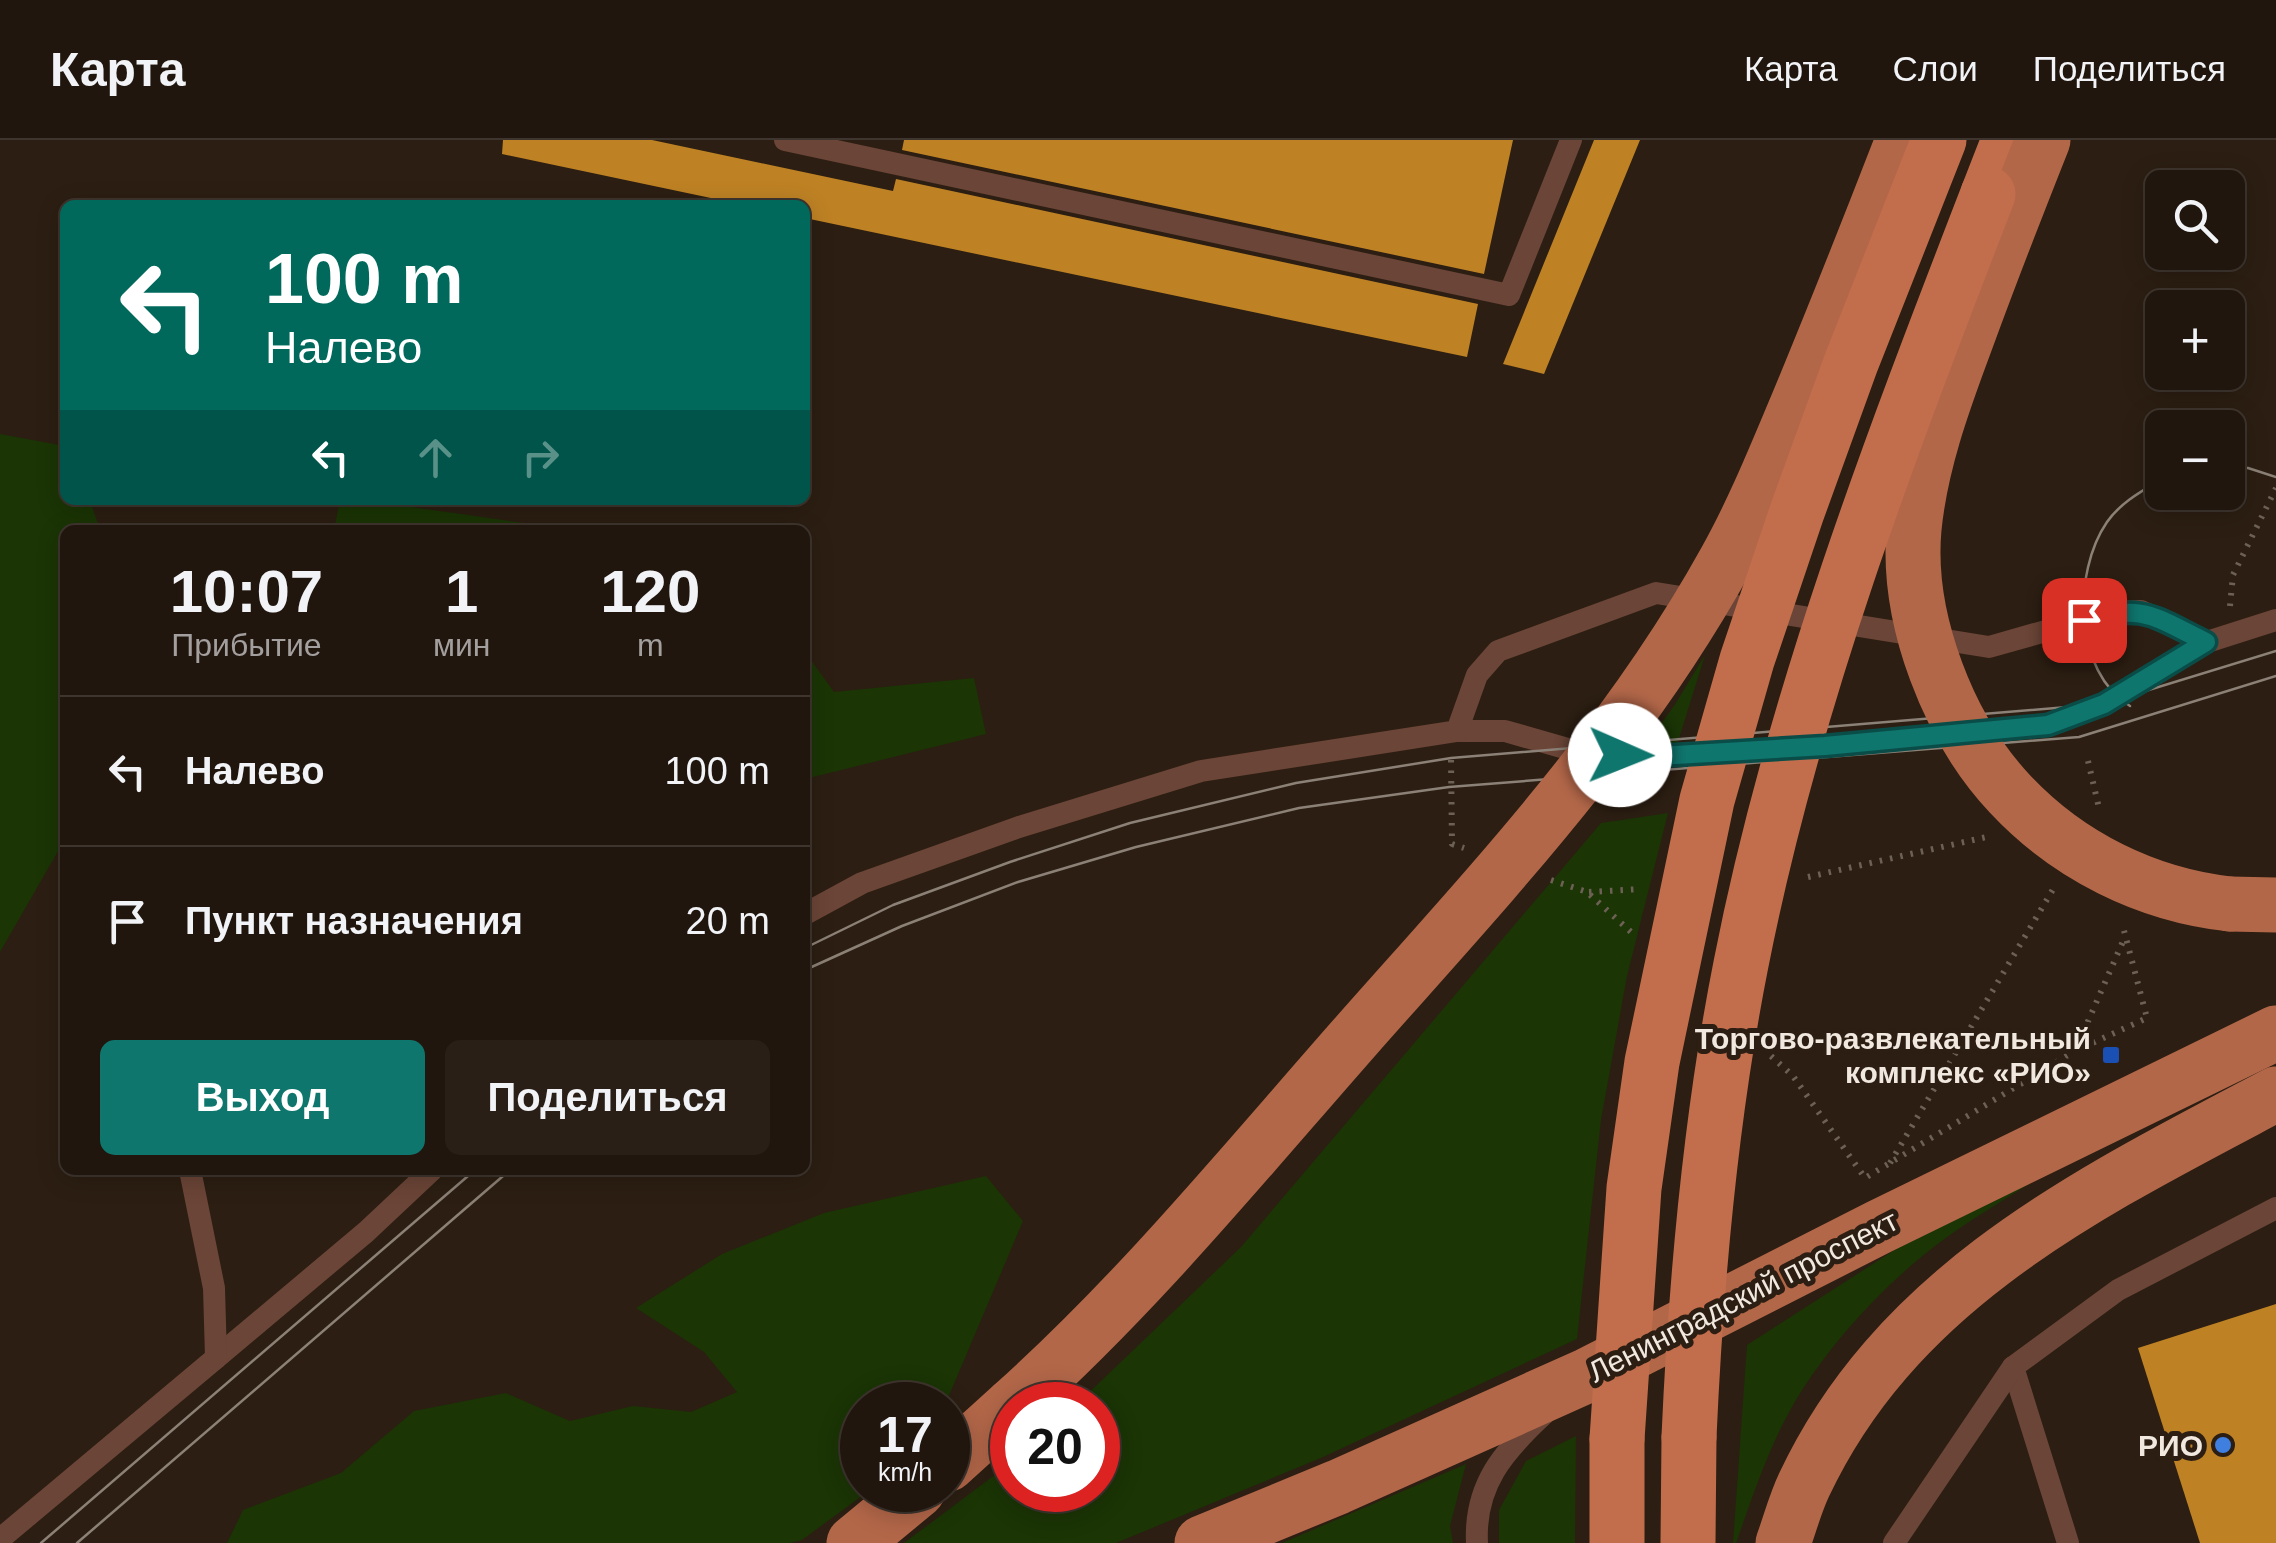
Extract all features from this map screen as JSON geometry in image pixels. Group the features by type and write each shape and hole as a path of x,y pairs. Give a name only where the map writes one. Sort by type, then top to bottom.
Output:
{"highway":[{"path":"1618,1543 1617,1439 1634,1188 1652,1062 1708,800 1747,660 1798,512 1939,140"},
{"path":"1688,1543 1695,1312 1705,1202 1722,1076 1750,926 1775,817 1857,547 1912,390 2009,140"}],"main road":[{"path":"1039,1382 1179,1237 1515,855 1628,717 1735,542 1780,445 1904,140"},
{"path":"2043,140 1939,414 1921,484 1914,532 1916,579 1933,662 1969,741 2028,814 2072,847 2118,874 2203,901 2253,905"},
{"name":"Ленинградский проспект","path":"1202,1543 1588,1375 1879,1227 2276,1034"},
{"path":"1784,1543 1803,1486 1843,1415 1900,1343 1968,1278 2044,1222 2276,1094"},
{"path":"970,1444 990,1426"},
{"path":"854,1543 891,1512"}],"lane":[{"path":"785,140 1509,295 1571,140"},
{"path":"1457,731 1477,676 1498,651 1656,594 1988,647 2113,612 2141,611 2217,640"},
{"path":"810,911 862,884 1019,827 1201,771 1457,731 1504,731 1568,749 1659,756 1825,746 2048,725 2104,704 2217,640 2276,620"},
{"path":"191,1175 214,1288 216,1358"},
{"path":"0,1539 366,1232 427,1175"},
{"path":"1894,1543 2013,1367 2118,1290 2276,1208"},
{"path":"2013,1367 2068,1543"},
{"path":"1477,1543 1484,1489 1499,1460 1588,1375"}],"path":[{"path":"2217,640 2233,575 2276,488"},
{"path":"1794,878 2004,834"},
{"path":"1890,1164 2060,879"},
{"path":"1587,892 1644,888"},
{"path":"2075,1051 2124,938"},
{"path":"1865,1178 2075,1051 2147,1018"}],"green space":[{"path":"0,434 60,445 60,505 92,505 98,525 60,525 60,848 0,952"},
{"path":"339,505 398,505 537,525 335,525"},
{"path":"1705,655 1672,761 1633,762 1674,706"},
{"path":"810,659 834,692 974,678 986,734 810,778"},
{"path":"1668,813 1627,976 1601,1120 1577,1339 1323,1457 1116,1543 904,1543 945,1512 970,1512 970,1494 990,1478 990,1512 1120,1512 1120,1382 1100,1382 1241,1247 1601,823"},
{"path":"986,1176 1023,1221 955,1382 840,1382 840,1512 802,1540 227,1543 243,1510 341,1473 414,1411 506,1393 570,1421 633,1406 691,1412 737,1392 704,1352 636,1308 722,1254 824,1213"},
{"path":"2035,1180 1962,1226 1919,1259 1845,1333 1789,1412 1733,1543 1747,1345 1907,1242"},
{"path":"1576,1436 1575,1543 1499,1543 1499,1510 1526,1461"},
{"path":"1466,1464 1450,1526 1453,1543 1282,1543"}],"building":[{"path":"503,140 652,140 893,191 896,179 1478,304 1467,357 810,219 810,200 720,200 502,154"},
{"path":"904,140 1513,140 1484,274 902,150"},
{"path":"1594,140 1640,140 1544,374 1503,364"},
{"name":"РИО","path":"2276,1304 2276,1543 2200,1543 2138,1348"}],"tram line":[{"path":"2245,468 2276,477"},
{"path":"2130,706 2111,690 2098,670 2084,620 2084,594 2088,567 2107,522 2145,490"},
{"path":"810,946 893,905 1010,862 1130,823 1296,783 1451,758 2103,704 2276,651"},
{"path":"810,968 902,926 1018,882 1136,847 1299,808 1449,787 2079,737 2276,676"},
{"path":"41,1543 469,1175"},
{"path":"77,1543 504,1175"}],"place":[{"name":"Торгово-развлекательный комплекс «РИО»","path":"2111,1055"},
{"name":"РИО","path":"2223,1445"}],"route":[{"path":"1620,755 1825,746 2048,725 2104,704 2206,642 2141,611 2113,612 2084,620"}]}
